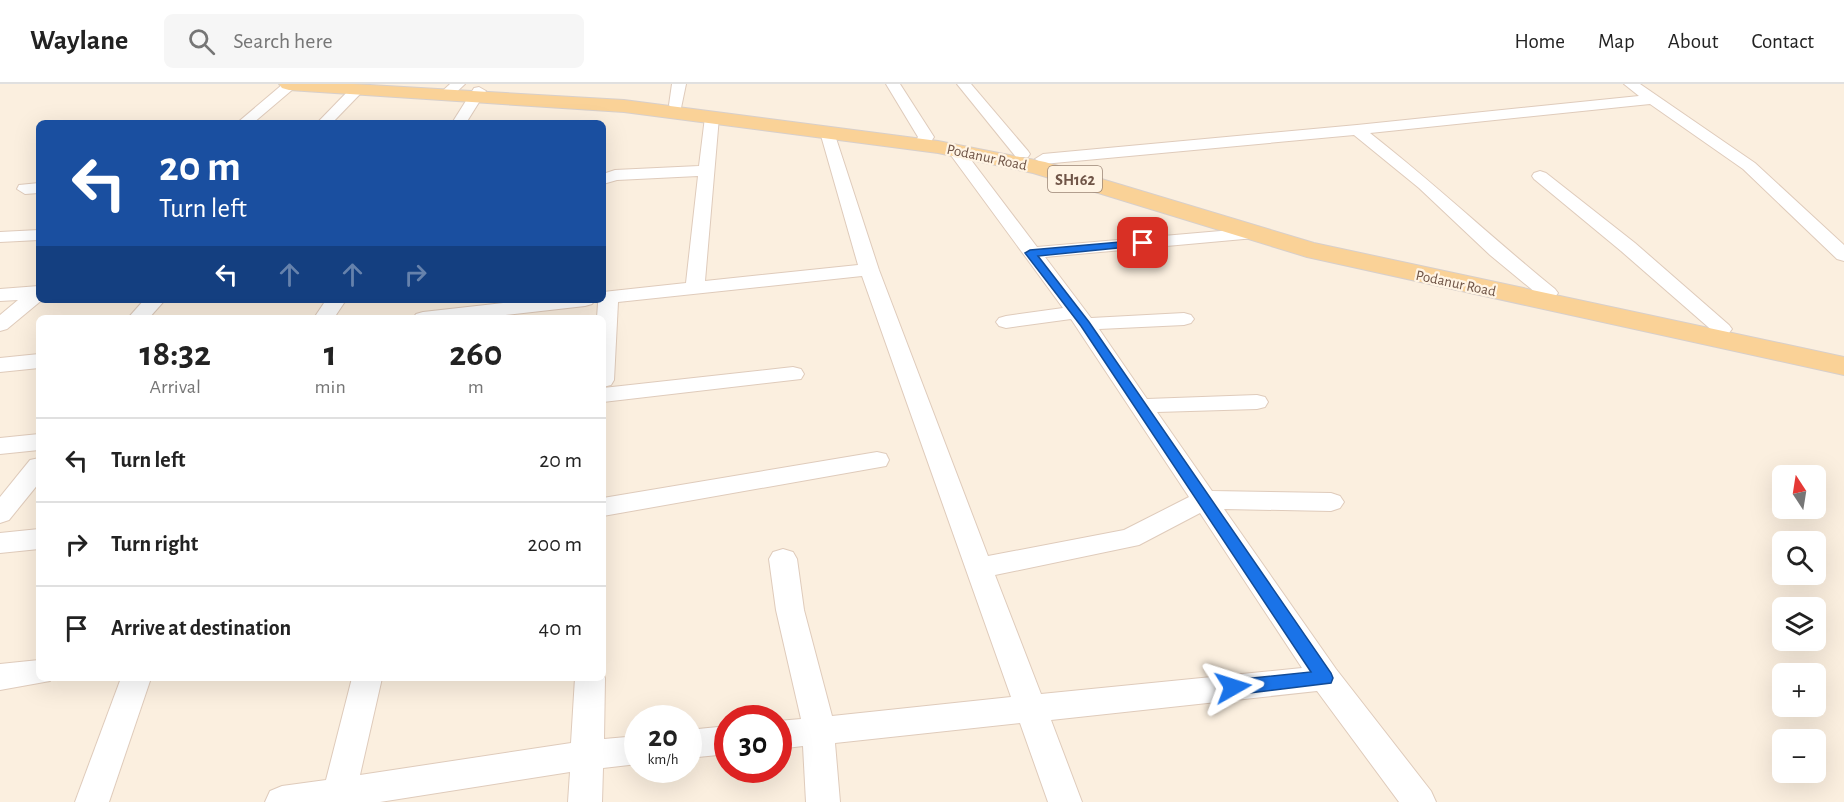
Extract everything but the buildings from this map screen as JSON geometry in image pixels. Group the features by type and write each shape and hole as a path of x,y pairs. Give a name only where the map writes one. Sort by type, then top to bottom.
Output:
{"main road":[{"name":"Podanur Road","path":"291,84 461,92 624,106 828,132 923,141 956,151 1037,167 1255,233 1366,263 1844,366"},
{"path":"461,92 678,94 923,141 1032,156 1194,206 1354,251 1844,355"}],"street":[{"path":"248,120 291,84"},
{"path":"893,84 923,141"},
{"path":"964,84 1032,156 1357,130 1653,99"},
{"path":"1631,84 1749,166 1844,255"},
{"path":"327,120 360,87"},
{"path":"459,120 461,92"},
{"path":"695,288 712,117"},
{"path":"1357,130 1425,184 1497,251 1548,293"},
{"path":"828,132 869,270 1065,802"},
{"path":"956,151 1030,253 1081,318 1325,678 1419,802"},
{"path":"606,178 615,175 707,171"},
{"path":"1539,176 1628,247 1722,329"},
{"path":"1030,253 1255,233"},
{"path":"0,237 36,235"},
{"path":"606,298 869,270"},
{"path":"0,295 36,292"},
{"path":"0,325 36,295"},
{"path":"141,315 152,303"},
{"path":"461,315 553,303"},
{"path":"1006,322 1081,318 1184,319"},
{"path":"0,365 36,361"},
{"path":"606,395 793,374"},
{"path":"1140,406 1257,402"},
{"path":"0,446 36,442"},
{"path":"606,506 877,460"},
{"path":"0,514 36,470"},
{"path":"977,568 1130,538 1204,500 1331,502"},
{"path":"0,543 36,539"},
{"path":"783,559 790,610 816,709 823,802"},
{"path":"1,679 36,673"},
{"path":"792,734 1325,678"},
{"path":"92,802 135,681"},
{"path":"338,798 366,681"},
{"path":"585,802 585,755 590,681"},
{"path":"282,802 338,798 585,755 624,751"}],"route":[{"path":"1143,243 1030,253 1085,324 1325,678 1233,687"}]}
